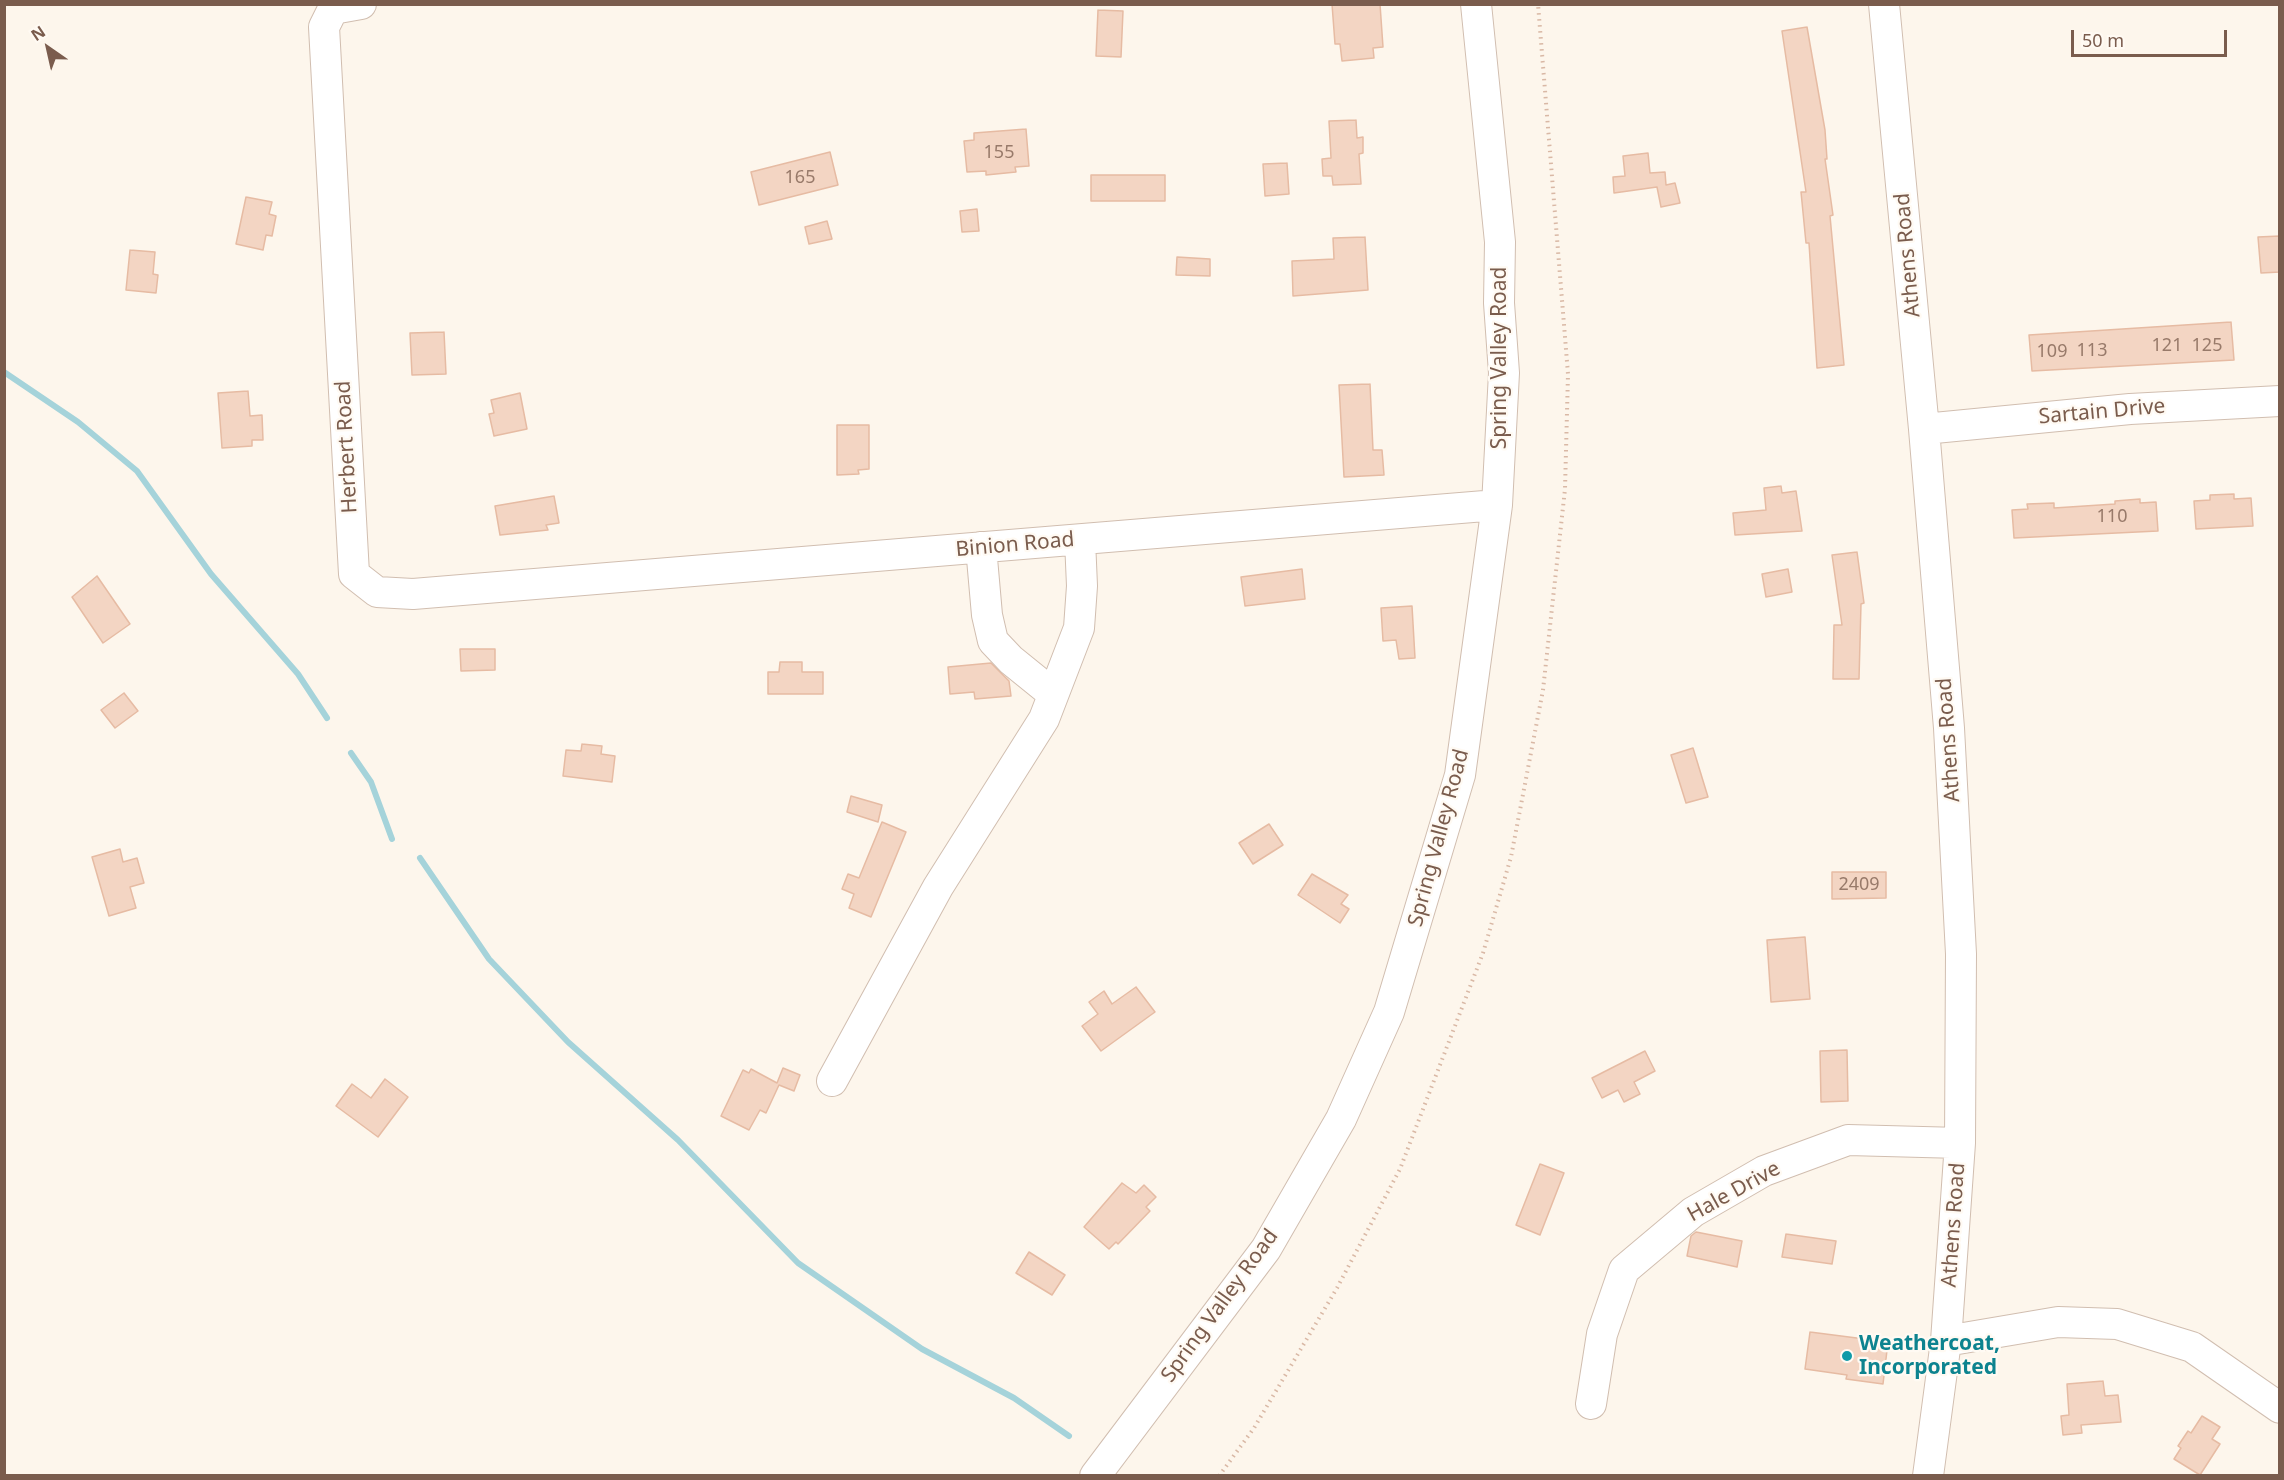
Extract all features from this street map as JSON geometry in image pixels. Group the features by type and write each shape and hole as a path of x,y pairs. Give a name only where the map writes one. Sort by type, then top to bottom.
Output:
{"street":[{"name":"Herbert Road","path":"362,4 333,9 324,27 354,574 377,592 390,593 533,584"},
{"name":"Spring Valley Road","path":"1095,1476 1266,1249 1341,1119 1389,1011 1460,775 1497,505 1504,373 1499,303 1500,242 1476,4"},
{"name":"Athens Road","path":"1884,4 1924,429 1949,728 1959,918 1960,1143 1946,1341 1928,1476"},
{"name":"Sartain Drive","path":"1924,429 2130,409 2280,401"},
{"name":"Binion Road","path":"533,584 1497,505"},
{"path":"832,1081 938,887 1044,719 1079,628 1082,586 1080,540"},
{"path":"981,547 987,615 993,641 1011,660 1053,694"},
{"name":"Hale Drive","path":"1591,1404 1602,1334 1624,1270 1693,1212 1764,1171 1848,1140 1960,1143"},
{"path":"1946,1341 2058,1322 2117,1324 2192,1347 2280,1408"}],"building":[{"path":"1332,4 1380,4 1383,47 1373,48 1374,58 1342,61 1340,44 1335,44"},
{"path":"1098,10 1123,11 1121,57 1096,56"},
{"path":"1807,27 1825,130 1827,159 1825,159 1833,215 1830,216 1844,365 1817,368 1809,243 1806,243 1801,192 1806,192 1782,31"},
{"path":"1356,120 1357,138 1363,137 1363,153 1359,154 1361,184 1333,185 1332,176 1323,176 1322,159 1331,158 1329,121"},
{"path":"1026,129 1029,166 1015,167 1016,172 986,175 986,171 967,172 964,141 974,140 974,133"},
{"path":"830,152 838,185 759,205 751,172"},
{"path":"1648,153 1650,173 1665,172 1666,185 1675,183 1680,203 1661,207 1657,187 1614,193 1613,177 1625,176 1623,156"},
{"path":"1287,163 1289,194 1265,196 1263,164"},
{"path":"1091,175 1165,175 1165,201 1091,201"},
{"path":"246,197 272,202 269,214 276,216 272,236 266,235 263,250 236,244"},
{"path":"977,209 979,231 962,232 960,211"},
{"path":"827,221 832,239 809,244 805,227"},
{"path":"2280,236 2280,272 2261,273 2258,237"},
{"path":"1365,237 1368,290 1293,296 1292,261 1334,259 1333,238"},
{"path":"130,250 155,252 153,274 158,275 156,293 126,290"},
{"path":"1177,257 1210,259 1210,276 1176,275"},
{"path":"2231,322 2234,360 2032,371 2029,335"},
{"path":"444,332 446,374 412,375 410,333"},
{"path":"1370,384 1373,450 1382,450 1384,475 1344,477 1339,385"},
{"path":"248,391 250,416 262,415 263,440 252,440 252,446 222,448 218,393"},
{"path":"520,393 527,429 494,436 489,414 494,413 491,400"},
{"path":"837,425 869,425 869,469 858,470 859,474 837,475"},
{"path":"1781,486 1782,493 1796,491 1802,531 1735,535 1733,513 1766,510 1764,488"},
{"path":"2234,494 2234,499 2251,498 2253,526 2196,529 2194,501 2210,500 2210,495"},
{"path":"554,496 559,523 546,525 548,530 500,535 495,506"},
{"path":"2140,499 2140,503 2156,502 2158,531 2014,538 2012,510 2028,509 2027,504 2054,503 2054,508 2115,504 2115,501"},
{"path":"1857,552 1864,603 1861,604 1859,679 1833,679 1834,625 1842,625 1832,555"},
{"path":"1302,569 1305,599 1245,606 1241,577"},
{"path":"1788,569 1792,592 1766,597 1762,574"},
{"path":"97,576 130,624 103,643 72,597"},
{"path":"1412,606 1415,658 1399,659 1396,640 1383,641 1381,608"},
{"path":"460,649 495,649 495,670 461,671"},
{"path":"780,662 802,662 802,672 823,672 823,694 768,694 768,672 779,672"},
{"path":"991,663 1009,681 1011,696 975,699 974,692 950,694 948,667"},
{"path":"124,693 138,711 115,728 101,710"},
{"path":"582,744 602,746 601,754 615,756 612,782 563,776 566,750 581,751"},
{"path":"1693,748 1708,797 1686,803 1671,755"},
{"path":"851,796 882,805 878,822 847,812"},
{"path":"882,822 906,832 871,917 849,908 854,894 842,889 848,874 859,878"},
{"path":"1269,824 1283,845 1253,864 1239,843"},
{"path":"120,849 123,862 137,858 144,883 130,887 136,908 109,916 92,857"},
{"path":"1832,872 1886,872 1886,898 1832,899"},
{"path":"1312,874 1348,895 1341,904 1349,909 1340,923 1298,895"},
{"path":"1805,937 1810,999 1771,1002 1767,940"},
{"path":"1136,987 1155,1012 1101,1051 1082,1026 1098,1014 1089,1002 1104,991 1112,1004"},
{"path":"1847,1050 1848,1101 1821,1102 1820,1051"},
{"path":"1645,1051 1655,1071 1634,1082 1640,1094 1624,1102 1618,1090 1602,1098 1592,1078"},
{"path":"783,1068 800,1075 794,1091 779,1085 766,1113 760,1110 749,1130 721,1116 743,1070 749,1073 751,1069 777,1083"},
{"path":"385,1079 408,1097 378,1137 336,1106 352,1084 371,1098"},
{"path":"1540,1164 1564,1173 1540,1235 1516,1225"},
{"path":"1122,1183 1136,1193 1144,1185 1156,1197 1146,1207 1150,1211 1118,1244 1116,1242 1109,1249 1084,1227"},
{"path":"1696,1232 1742,1241 1737,1267 1687,1256 1691,1236"},
{"path":"1786,1234 1836,1241 1832,1264 1782,1257"},
{"path":"1029,1252 1065,1275 1052,1295 1016,1273"},
{"name":"Weathercoat, Incorporated","path":"1810,1332 1888,1342 1883,1384 1846,1379 1847,1375 1805,1369"},
{"path":"2103,1381 2105,1396 2118,1395 2121,1422 2081,1425 2082,1433 2063,1435 2061,1416 2069,1415 2067,1384"},
{"path":"2202,1416 2220,1427 2212,1439 2220,1444 2200,1475 2174,1459 2181,1448 2178,1446 2188,1431 2191,1433"}],"waterway":[{"path":"4,372 78,422 137,471 211,574 298,674 327,718"},
{"path":"351,753 371,782 392,839"},
{"path":"420,858 489,959 568,1042 678,1140 798,1263 922,1349 1014,1398 1069,1436"}],"place":[{"name":"Weathercoat, Incorporated","path":"1847,1356"}]}
